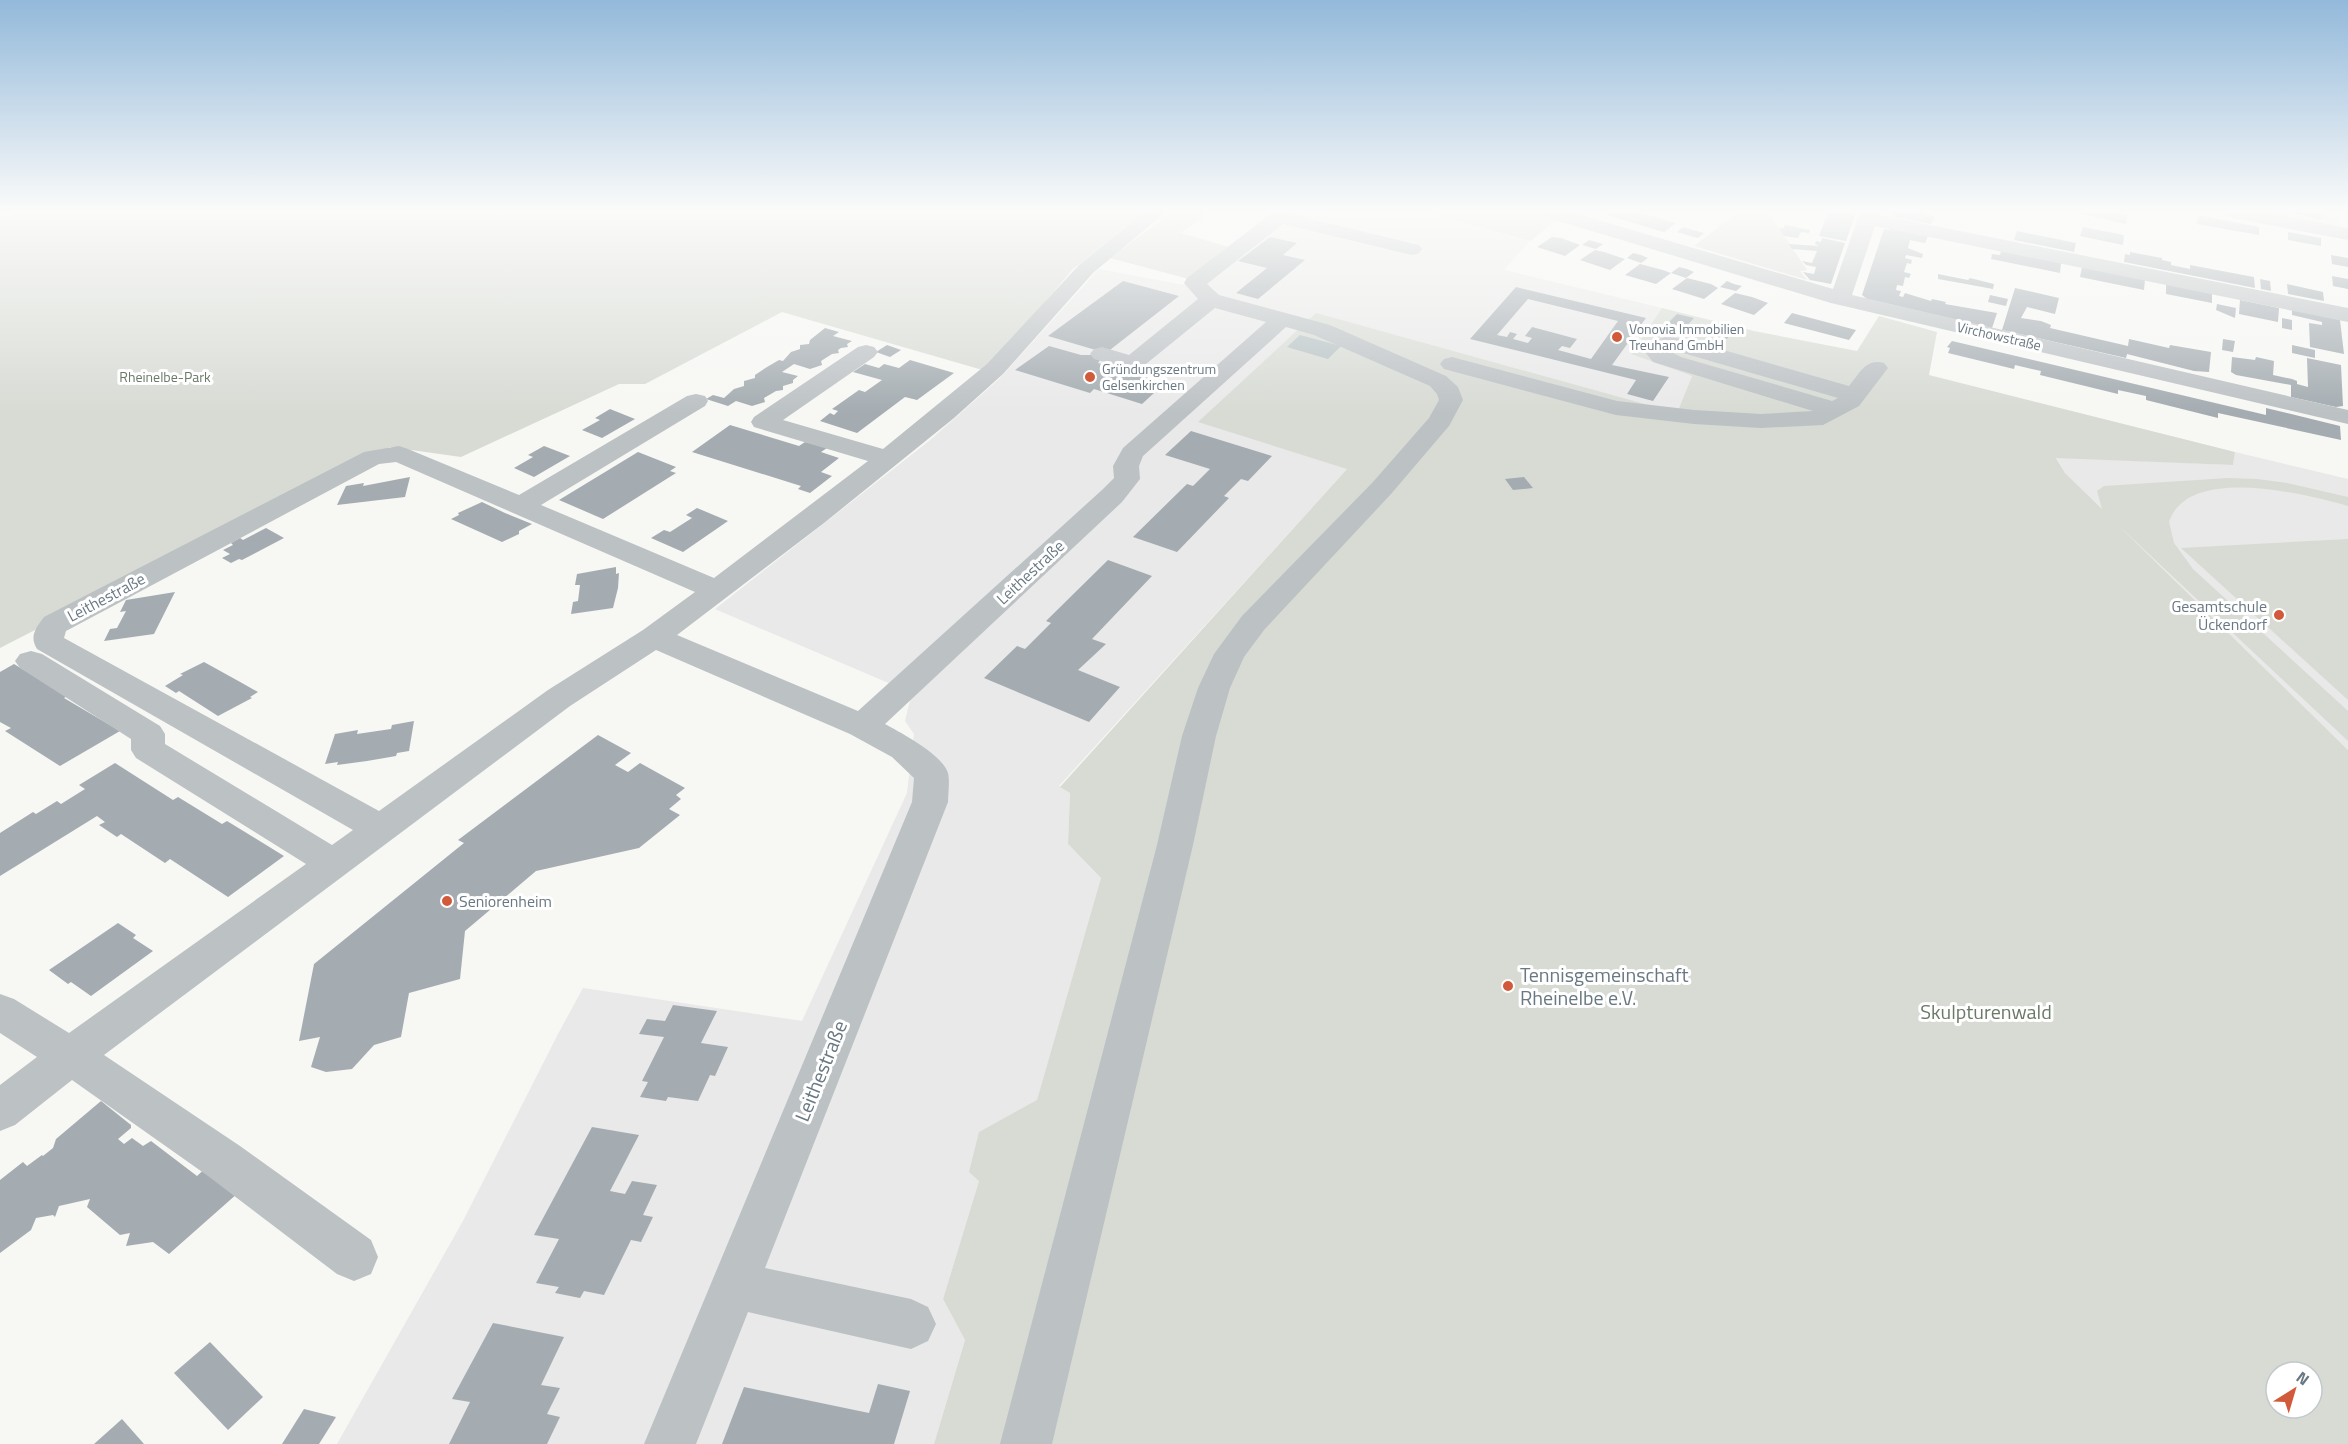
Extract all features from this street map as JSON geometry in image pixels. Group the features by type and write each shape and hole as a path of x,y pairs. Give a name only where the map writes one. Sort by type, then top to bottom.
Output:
{"street":[{"path":"0,1111 71,1056 560,698 654,637 888,459 995,369 1077,279"},
{"path":"1026,1444 1175,845 1199,736 1214,688 1230,654 1253,623 1382,488 1438,424 1450,400 1449,392 1438,381 1322,330 1211,300 1195,283 1200,279"},
{"name":"Virchowstraße","path":"1776,279 1839,298 2348,417"},
{"path":"1839,298 1847,279"},
{"path":"2177,279 2348,315"},
{"path":"1102,354 1133,363 1211,300"},
{"name":"Leithestraße","path":"862,726 1112,496 1127,479 1126,466 1132,453 1282,319"},
{"path":"1834,409 1673,362 1661,357 1657,352 1658,347 1677,344 1855,394"},
{"path":"866,352 763,422 888,459"},
{"path":"1452,364 1616,408 1761,422 1814,420 1850,401 1876,368"},
{"path":"522,505 696,401"},
{"name":"Leithestraße","path":"382,829 48,642 49,632 55,624 373,457 399,454 717,590"},
{"name":"Leithestraße","path":"654,637 862,726 904,749 931,774 930,802 670,1444"},
{"path":"31,661 148,734 148,750 335,864"},
{"path":"0,1011 71,1056 270,1193 354,1257"},
{"path":"734,1285 911,1324"}],"shaded area":[{"path":"1090,279 1154,279 1184,285 1191,279 1543,279 1662,308 1631,354 1692,376 1677,413 1198,421 1348,468 1059,786 1070,793 1068,844 1101,878 1037,1101 979,1132 979,1181 943,1299 965,1340 934,1444 337,1444 463,1221 583,988 802,1021 907,793 914,734 905,721 912,693 715,609 929,441 998,380"},
{"path":"1300,335 1341,346 1328,359 1287,347"},
{"name":"Gesamtschule Ückendorf","path":"2235,452 2348,479 2348,750 2065,473 2056,457 2233,465"}],"green space":[{"name":"Rheinelbe-Park","path":"0,279 1064,279 986,371 782,312 645,384 619,384 461,457 390,447 0,648"},
{"name":"Skulpturenwald","path":"1662,308 1754,331 1857,351 1879,316 1937,332 1929,375 2235,452 2233,465 2056,458 2065,473 2102,509 2097,491 2104,486 2228,478 2287,483 2348,497 2348,506 2277,490 2223,488 2199,493 2180,504 2169,522 2174,543 2193,569 2348,711 2348,741 2118,525 2348,750 2348,1444 934,1444 965,1340 943,1299 979,1181 969,1172 979,1132 1037,1100 1101,878 1068,844 1070,793 1060,787 1347,469 1198,422 1316,313 1677,413 1692,376 1631,354"},
{"path":"2348,539 2348,700 2181,548"}],"building":[{"path":"1253,279 1282,279 1258,299 1236,293"},
{"path":"1640,279 1662,279 1656,284"},
{"path":"1685,279 1711,284 1718,288 1704,299 1672,289"},
{"path":"1809,279 1833,279 1831,284"},
{"path":"1867,279 1904,279 1903,286 1897,285 1896,290 1901,291 1899,296 1903,297 1905,293 1931,301 1932,299 1946,302 1945,304 1997,313 1992,328 1867,299 1862,295"},
{"path":"1940,279 1976,279 1994,284 1993,289"},
{"path":"2092,279 2145,279 2144,290"},
{"path":"2212,279 2254,279 2255,288"},
{"path":"2260,279 2270,281 2271,291 2261,289"},
{"path":"2332,279 2348,279 2348,289 2333,286"},
{"path":"1123,281 1179,296 1106,353 1048,336"},
{"path":"1727,281 1742,286 1736,291 1720,287"},
{"path":"2166,284 2212,293 2212,303 2166,294"},
{"path":"2287,284 2323,292 2324,301 2288,294"},
{"path":"1516,287 1646,318 1612,365 1669,377 1653,401 1627,394 1636,380 1470,339","holes":["1528,299 1618,321 1591,359 1558,350 1562,346 1570,348 1577,339 1532,327 1525,336 1532,338 1528,343 1513,339 1517,334 1510,332 1507,337 1497,335"]},
{"path":"2015,288 2059,298 2055,314 2027,307 2021,318 2041,321 2051,325 2050,328 2128,346 2129,339 2169,348 2170,345 2211,352 2209,372 2194,371 2127,354 2126,358 2002,330"},
{"path":"1735,293 1768,303 1754,315 1721,304"},
{"path":"1990,295 2008,299 2006,306 1988,302"},
{"path":"2240,300 2279,308 2278,322 2239,314"},
{"path":"2217,304 2236,308 2235,318 2216,310"},
{"path":"2292,309 2340,320 2344,354 2310,347 2309,323 2322,325 2322,322 2292,315"},
{"path":"1792,313 1856,330 1849,340 1784,323"},
{"path":"1677,314 1694,318 1685,328 1668,323"},
{"path":"2282,318 2292,320 2292,330 2282,328"},
{"path":"1718,325 1735,329 1727,339 1709,334"},
{"path":"825,328 839,332 833,336 852,341 847,344 848,347 838,350 839,353 832,354 821,361 822,365 810,369 794,364 782,372 798,376 793,383 783,386 783,390 764,398 765,402 752,406 736,401 728,406 706,399 713,395 724,398 734,389 744,386 744,381 755,378 755,375 779,360 783,361 791,352 800,349 800,345 809,344 810,340"},
{"path":"2223,339 2235,341 2233,352 2222,350"},
{"path":"1952,341 2266,415 2266,408 2340,426 2341,440 2218,413 2218,418 2146,400 2146,396 2118,390 2118,394 2040,375 2041,371 2015,365 2014,369 1948,353 1950,348 1947,347"},
{"path":"887,345 901,350 890,357 876,352"},
{"path":"2292,345 2315,350 2315,358 2292,353"},
{"name":"Gründungszentrum Gelsenkirchen","path":"1049,346 1081,355 1091,355 1100,360 1098,363 1165,383 1142,404 1094,389 1090,393 1015,370"},
{"path":"2232,357 2255,360 2256,357 2274,361 2273,375 2292,379 2297,381 2297,384 2308,387 2307,358 2341,365 2343,406 2336,407 2291,397 2291,385 2236,375 2231,372"},
{"path":"910,360 954,373 917,400 905,397 857,433 820,421 830,413 834,415 838,411 832,409 859,390 865,392 882,380 853,372 865,364 879,368 884,364 899,368"},
{"path":"610,409 635,419 602,438 582,430 600,420 595,418"},
{"path":"730,425 799,446 805,442 827,448 821,452 839,458 821,472 832,476 810,493 798,489 801,486 692,452"},
{"path":"1191,431 1272,456 1248,481 1241,479 1224,496 1229,498 1177,552 1133,537 1187,484 1193,486 1210,469 1165,455"},
{"path":"544,446 570,456 534,477 514,468 533,457 528,455"},
{"path":"638,452 676,467 670,471 676,473 603,519 559,500"},
{"path":"410,477 405,497 337,505 346,486 364,483 363,486"},
{"path":"1524,477 1533,488 1513,490 1505,479"},
{"path":"482,502 532,524 519,531 519,534 502,542 451,519 459,515 458,513"},
{"path":"697,508 728,521 683,552 651,538 664,530 670,532 692,518 686,515"},
{"path":"266,528 284,538 242,560 231,563 222,558 230,554 223,550 233,545 231,543 240,538 243,540"},
{"path":"1108,560 1152,576 1092,639 1106,644 1078,670 1120,687 1089,722 984,678 1017,646 1025,649 1051,623 1046,621"},
{"path":"616,567 616,574 619,573 618,588 613,608 571,614 573,602 578,601 580,585 575,585 577,574"},
{"path":"175,592 154,634 104,641 110,629 117,628 126,611 120,612 126,600"},
{"path":"204,662 258,692 250,697 252,698 218,716 179,691 176,693 165,686 183,675 180,674"},
{"path":"14,664 67,696 64,698 120,731 60,766 5,731 11,728 0,722 0,672"},
{"path":"414,721 409,751 397,753 396,756 367,761 337,765 338,762 325,764 335,734 358,730 357,734 391,729 392,725"},
{"name":"Seniorenheim","path":"598,735 631,753 615,765 628,772 640,763 685,788 676,795 681,799 669,809 680,815 639,848 536,871 465,931 460,979 409,993 401,1037 374,1045 352,1069 326,1072 311,1067 320,1037 299,1041 314,964 464,843 458,840"},
{"path":"115,763 173,800 178,797 222,824 227,821 284,856 228,897 170,859 165,863 121,834 117,837 99,825 105,822 97,816 0,876 0,833 33,812 36,814 57,801 61,804 85,789 79,785"},
{"path":"118,923 136,935 133,938 153,951 91,996 71,982 68,984 49,970"},
{"path":"673,1005 717,1011 701,1043 728,1047 715,1076 710,1075 698,1101 668,1097 666,1101 640,1097 648,1082 642,1081 664,1037 639,1034 647,1019 665,1021"},
{"path":"101,1101 131,1125 131,1128 118,1139 124,1144 132,1138 143,1146 151,1141 197,1176 210,1164 247,1185 169,1254 153,1242 126,1246 130,1233 120,1235 87,1207 90,1199 59,1206 55,1217 53,1215 36,1218 31,1230 0,1253 0,1180 23,1162 27,1166 43,1156 53,1148 56,1139"},
{"path":"592,1127 639,1135 610,1191 625,1194 632,1181 657,1185 643,1215 653,1217 641,1242 631,1240 604,1295 584,1291 580,1298 555,1293 559,1287 536,1283 559,1239 534,1235"},
{"path":"493,1323 564,1337 541,1385 560,1388 547,1414 560,1417 547,1444 449,1444 470,1402 452,1399"},
{"path":"210,1342 263,1397 228,1430 174,1373"},
{"path":"878,1384 910,1391 894,1444 722,1444 744,1387 869,1413"},
{"path":"304,1409 336,1417 319,1444 282,1444"},
{"path":"122,1419 144,1444 94,1444"}],"place":[{"name":"Vonovia Immobilien Treuhand GmbH","path":"1617,337"},
{"name":"Gründungszentrum Gelsenkirchen","path":"1090,377"},
{"name":"Gesamtschule Ückendorf","path":"2279,615"},
{"name":"Seniorenheim","path":"447,901"},
{"name":"Tennisgemeinschaft Rheinelbe e.V.","path":"1508,986"}]}
